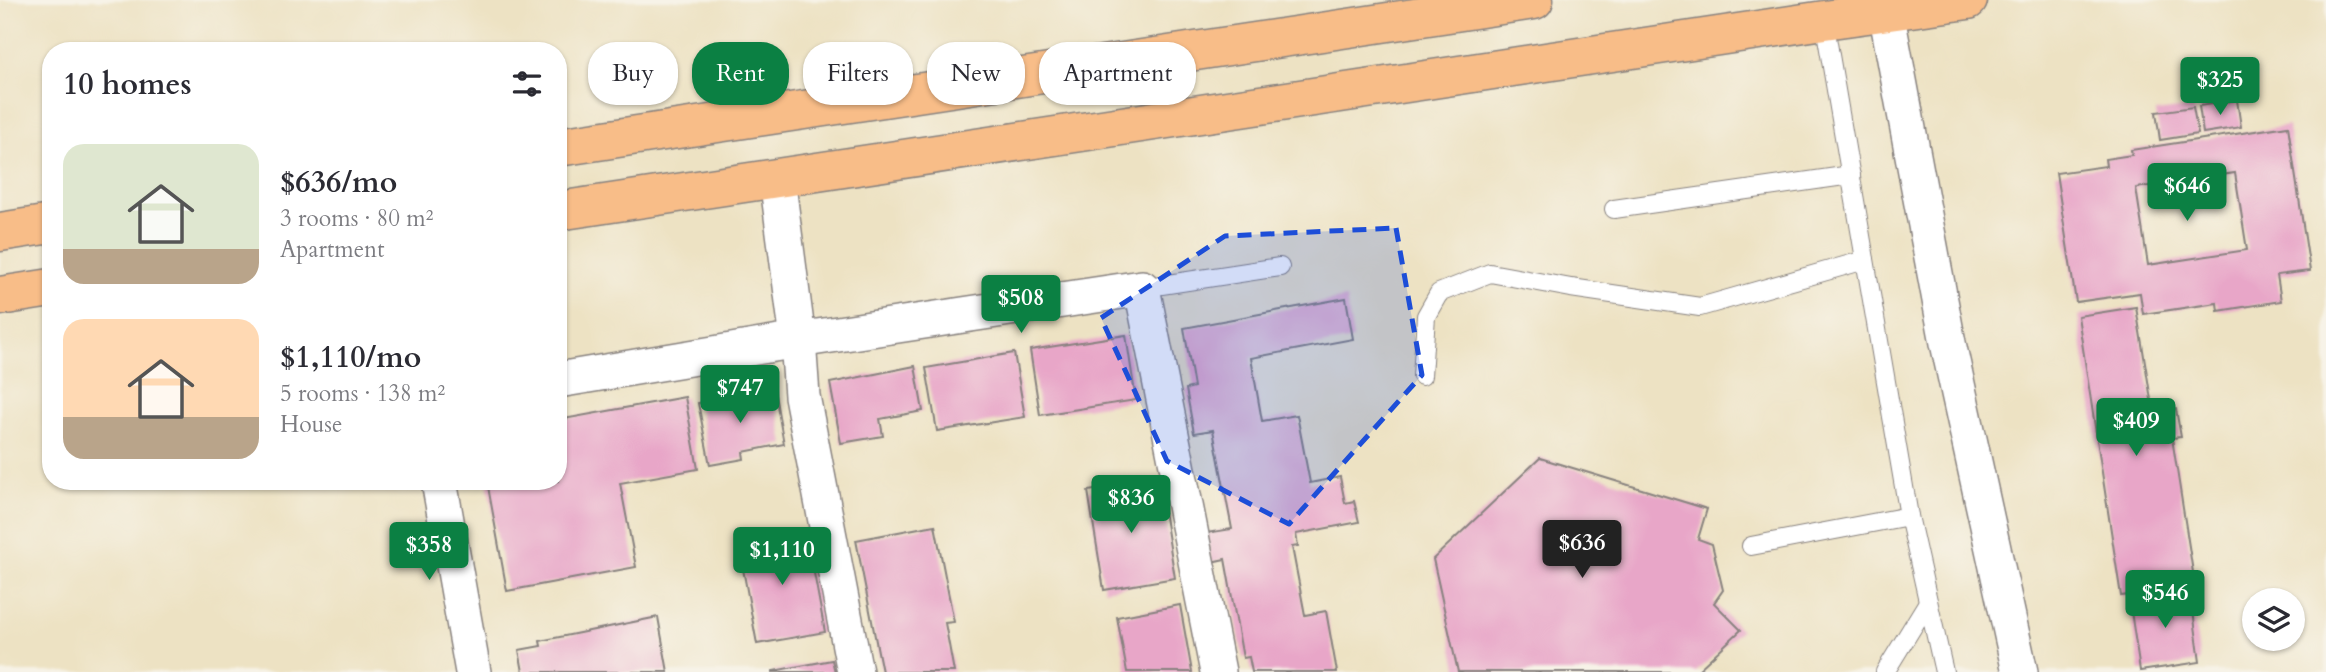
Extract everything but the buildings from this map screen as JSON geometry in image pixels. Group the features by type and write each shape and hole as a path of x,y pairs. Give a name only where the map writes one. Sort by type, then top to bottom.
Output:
{"highway":[{"path":"567,146 1534,0"},
{"path":"567,210 1968,0"},
{"path":"0,232 42,225"},
{"path":"0,296 42,289"}],"street":[{"path":"1886,11 1948,343 2020,672"},
{"path":"777,178 798,340 802,396 855,672"},
{"path":"567,378 798,340 1142,288 1218,672"},
{"path":"441,490 473,672"}],"lane":[{"path":"1824,20 1909,516 1944,672"},
{"path":"1614,209 1851,175"},
{"path":"1422,376 1426,316 1439,293 1490,273 1700,307 1865,260"},
{"path":"1142,288 1280,267"},
{"path":"1751,546 1909,516"},
{"path":"1885,672 1928,602"}],"highlighted area":[{"path":"1396,228 1422,375 1289,524 1167,461 1101,318 1225,236"}]}
